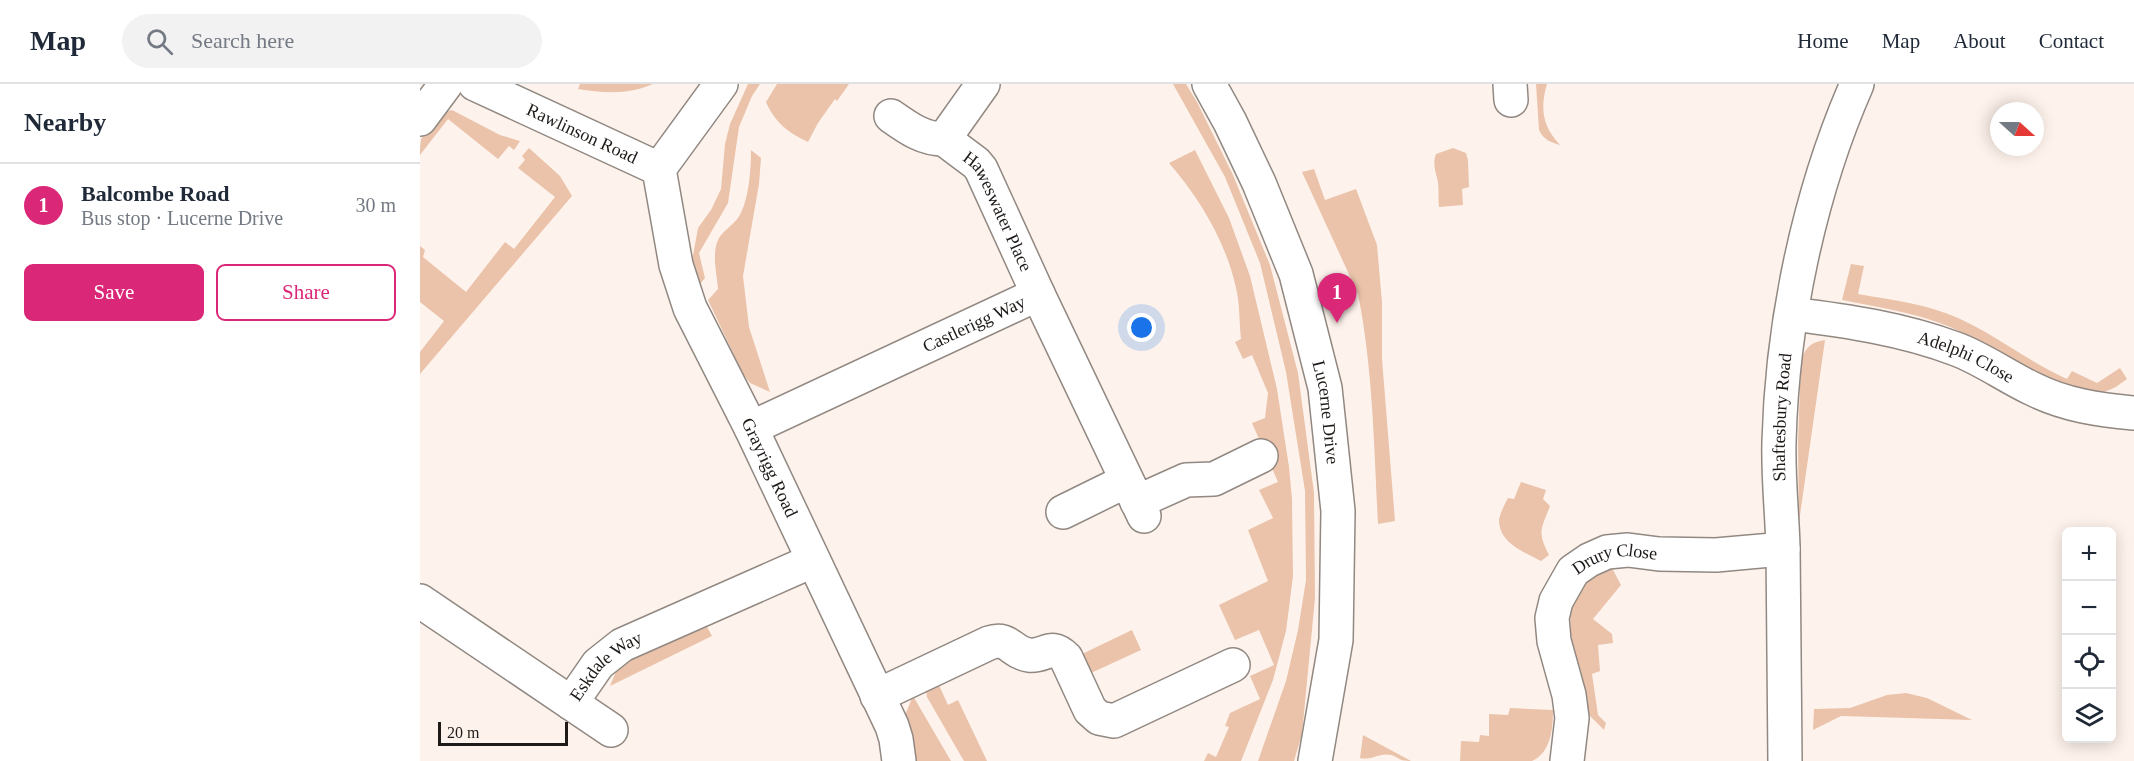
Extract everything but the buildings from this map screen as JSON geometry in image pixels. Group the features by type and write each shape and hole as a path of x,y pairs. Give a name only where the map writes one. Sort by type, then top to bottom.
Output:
{"street":[{"path":"420,119 446,84"},
{"name":"Rawlinson Road","path":"475,84 659,169"},
{"path":"659,169 721,84"},
{"path":"891,116 916,133 945,140 983,84"},
{"name":"Lucerne Drive","path":"1209,84 1259,183 1296,274 1325,388 1338,511 1336,640 1315,761"},
{"name":"Shaftesbury Road","path":"1785,761 1783,549 1779,443 1783,376 1802,256 1837,134 1856,84"},
{"name":"Haweswater Place","path":"945,140 976,163 981,170 1038,294"},
{"name":"Grayrigg Road","path":"659,169 676,266 690,308 751,428 877,696 896,739 899,761"},
{"name":"Castlerigg Way","path":"751,428 1038,294 1136,500"},
{"name":"Adelphi Close","path":"1792,314 1877,326 1920,336 1959,350 2033,390 2063,402 2100,410 2134,413"},
{"path":"1064,512 1136,500 1186,480 1214,479 1261,456"},
{"name":"Drury Close","path":"1567,761 1572,717 1569,695 1554,641 1552,618 1556,601 1573,571 1588,560 1607,552 1628,550 1659,554 1716,555 1783,549"},
{"name":"Eskdale Way","path":"420,600 571,703 598,664 622,645 812,561"},
{"path":"877,696 997,640 1004,641 1027,655 1047,650 1061,653 1066,658 1090,710 1099,718 1114,721 1233,665"},
{"path":"571,703 611,730"}],"shaded area":[{"path":"580,84 653,84 635,90 616,92 578,89"},
{"path":"748,84 760,84 752,96 739,127 728,203 699,253 705,278 699,285 692,261 698,228 711,210 721,189 725,144 730,124"},
{"path":"777,84 849,84 818,123 808,142 783,126 766,102"},
{"path":"1173,84 1186,84 1233,175 1270,265 1298,373 1314,493 1315,598 1302,734 1294,761 1258,761 1286,681 1298,630 1306,580 1305,491 1286,372 1260,263 1225,177"},
{"path":"1536,84 1547,84 1544,116 1549,131 1560,145 1548,140 1539,130"},
{"path":"452,110 500,135 520,141 514,150 509,146 498,159 448,119 420,155 421,140 426,131 439,117"},
{"path":"529,148 560,176 572,196 420,374 420,352 444,321 420,302 420,246 425,250 423,257 466,292 505,242 514,249 555,197 518,168 525,160 522,156"},
{"path":"1453,148 1466,153 1469,187 1462,189 1463,205 1439,207 1434,162 1436,154"},
{"path":"751,150 761,158 759,184 743,276 749,327 770,392 750,383 743,374 708,300 718,289 715,256 717,244 721,235 738,218 745,203 750,176"},
{"path":"1195,150 1229,218 1250,276 1277,389 1292,499 1293,576 1286,631 1273,680 1241,761 1204,761 1208,753 1216,757 1229,727 1225,726 1230,713 1260,699 1250,676 1274,665 1259,630 1235,640 1219,605 1268,581 1248,530 1273,518 1259,490 1278,482 1252,423 1265,418 1268,393 1252,355 1243,359 1235,342 1241,339 1238,300 1232,271 1219,238 1201,206 1169,163"},
{"path":"1314,169 1325,200 1356,189 1377,245 1382,302 1382,359 1395,521 1378,524 1370,379 1358,294 1302,172"},
{"path":"1851,264 1864,266 1858,294 1909,303 1946,313 1972,325 2067,379 2072,371 2097,383 2120,368 2127,379 2103,392 2085,392 2044,378 1963,333 1932,320 1842,300"},
{"path":"1825,340 1799,522 1798,443 1801,360 1810,346"},
{"path":"1521,482 1546,490 1543,499 1550,506 1542,535 1549,555 1541,561 1514,546 1503,535 1500,528 1499,520 1508,498 1514,499"},
{"path":"1612,568 1621,585 1593,619 1612,634 1613,643 1598,645 1600,671 1592,674 1598,715 1606,723 1604,730 1586,712 1571,636 1570,607 1576,593 1590,575"},
{"path":"707,627 712,636 610,686 618,667 628,657 693,629 700,630"},
{"path":"1132,630 1141,650 1091,673 1082,654"},
{"path":"938,683 948,705 958,700 987,761 964,761 927,697 926,690"},
{"path":"1906,693 1927,698 1972,720 1841,716 1813,730 1814,709 1850,708 1887,695"},
{"path":"913,696 951,761 912,761 905,715"},
{"path":"1510,708 1553,710 1550,739 1543,752 1532,761 1460,761 1461,741 1479,742 1480,735 1489,736 1489,714 1508,715"},
{"path":"1363,735 1411,761 1387,754 1360,758"}],"place":[{"name":"Balcombe Road","path":"1337,323"}]}
